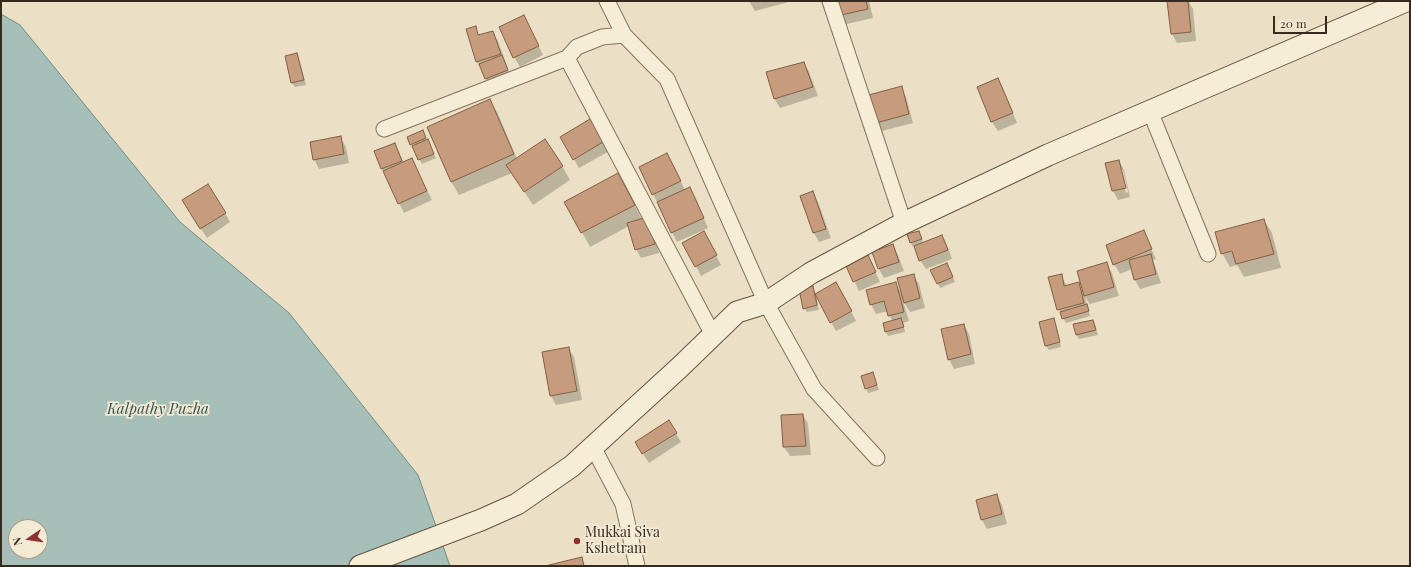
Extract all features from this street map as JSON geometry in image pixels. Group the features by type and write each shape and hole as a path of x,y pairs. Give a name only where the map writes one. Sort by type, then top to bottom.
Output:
{"main road":[{"path":"360,566 480,520 516,504 572,466 679,368 736,312 766,303 811,273 904,223 1048,155 1406,1"}],"street":[{"path":"607,1 624,35 667,79 766,303 814,390 877,458"},
{"path":"830,1 904,223"},
{"path":"384,130 567,58 577,47 602,37 624,35"},
{"path":"567,58 713,335"},
{"path":"1150,111 1208,254"},
{"path":"593,447 623,504 636,566"}],"water":[{"name":"Kalpathy Puzha","path":"1,14 20,25 180,222 289,313 418,475 450,566 1,566"}],"building":[{"path":"828,1 866,1 868,9 832,17"},
{"path":"1167,1 1188,1 1191,32 1171,34"},
{"path":"524,15 539,46 513,58 499,27"},
{"path":"476,26 478,35 493,31 501,54 476,62 466,29"},
{"path":"297,53 304,80 291,83 285,56"},
{"path":"502,55 508,70 485,79 479,64"},
{"path":"804,62 813,87 774,99 766,72"},
{"path":"998,78 1013,113 991,122 977,87"},
{"path":"902,86 909,114 872,124 865,96"},
{"path":"490,99 514,154 451,182 427,127"},
{"path":"595,116 608,139 573,160 560,137"},
{"path":"423,130 426,138 410,145 407,137"},
{"path":"341,136 344,154 313,160 310,142"},
{"path":"428,139 434,154 418,160 412,146"},
{"path":"545,139 563,166 524,192 506,165"},
{"path":"395,143 402,161 381,169 374,151"},
{"path":"667,153 681,181 652,195 639,167"},
{"path":"412,158 427,191 398,204 383,171"},
{"path":"1119,160 1126,188 1112,191 1105,163"},
{"path":"618,173 635,205 581,233 564,202"},
{"path":"208,184 226,213 200,229 182,200"},
{"path":"690,187 704,218 671,233 657,202"},
{"path":"813,191 826,229 813,233 800,196"},
{"path":"647,217 655,244 635,250 627,223"},
{"path":"1264,219 1274,254 1236,264 1232,251 1221,254 1215,232"},
{"path":"1144,230 1152,249 1113,265 1106,245"},
{"path":"704,231 717,255 695,267 682,243"},
{"path":"919,231 922,239 910,243 907,234"},
{"path":"942,235 948,250 919,261 914,246"},
{"path":"893,244 899,262 878,269 872,252"},
{"path":"1151,254 1156,274 1134,280 1129,260"},
{"path":"868,255 876,272 853,282 846,266"},
{"path":"1107,262 1114,287 1084,296 1077,271"},
{"path":"947,263 953,277 937,284 930,270"},
{"path":"914,274 920,298 904,303 897,278"},
{"path":"1062,274 1064,286 1079,282 1084,303 1057,310 1048,277"},
{"path":"836,282 852,311 830,323 815,294"},
{"path":"896,282 904,312 888,316 884,301 870,305 866,290"},
{"path":"813,286 817,305 803,309 799,289"},
{"path":"1087,304 1089,311 1062,319 1060,312"},
{"path":"901,318 904,327 885,332 883,323"},
{"path":"1054,318 1060,342 1045,346 1039,322"},
{"path":"1093,320 1096,330 1076,335 1073,324"},
{"path":"964,324 971,354 948,360 941,329"},
{"path":"569,347 577,391 550,396 542,352"},
{"path":"873,372 877,385 865,389 861,376"},
{"path":"803,414 806,446 783,447 781,415"},
{"path":"669,420 677,433 642,454 635,442"},
{"path":"997,494 1002,514 981,520 976,500"},
{"path":"582,557 584,566 545,566"}],"place":[{"name":"Mukkai Siva Kshetram","path":"577,541"}]}
